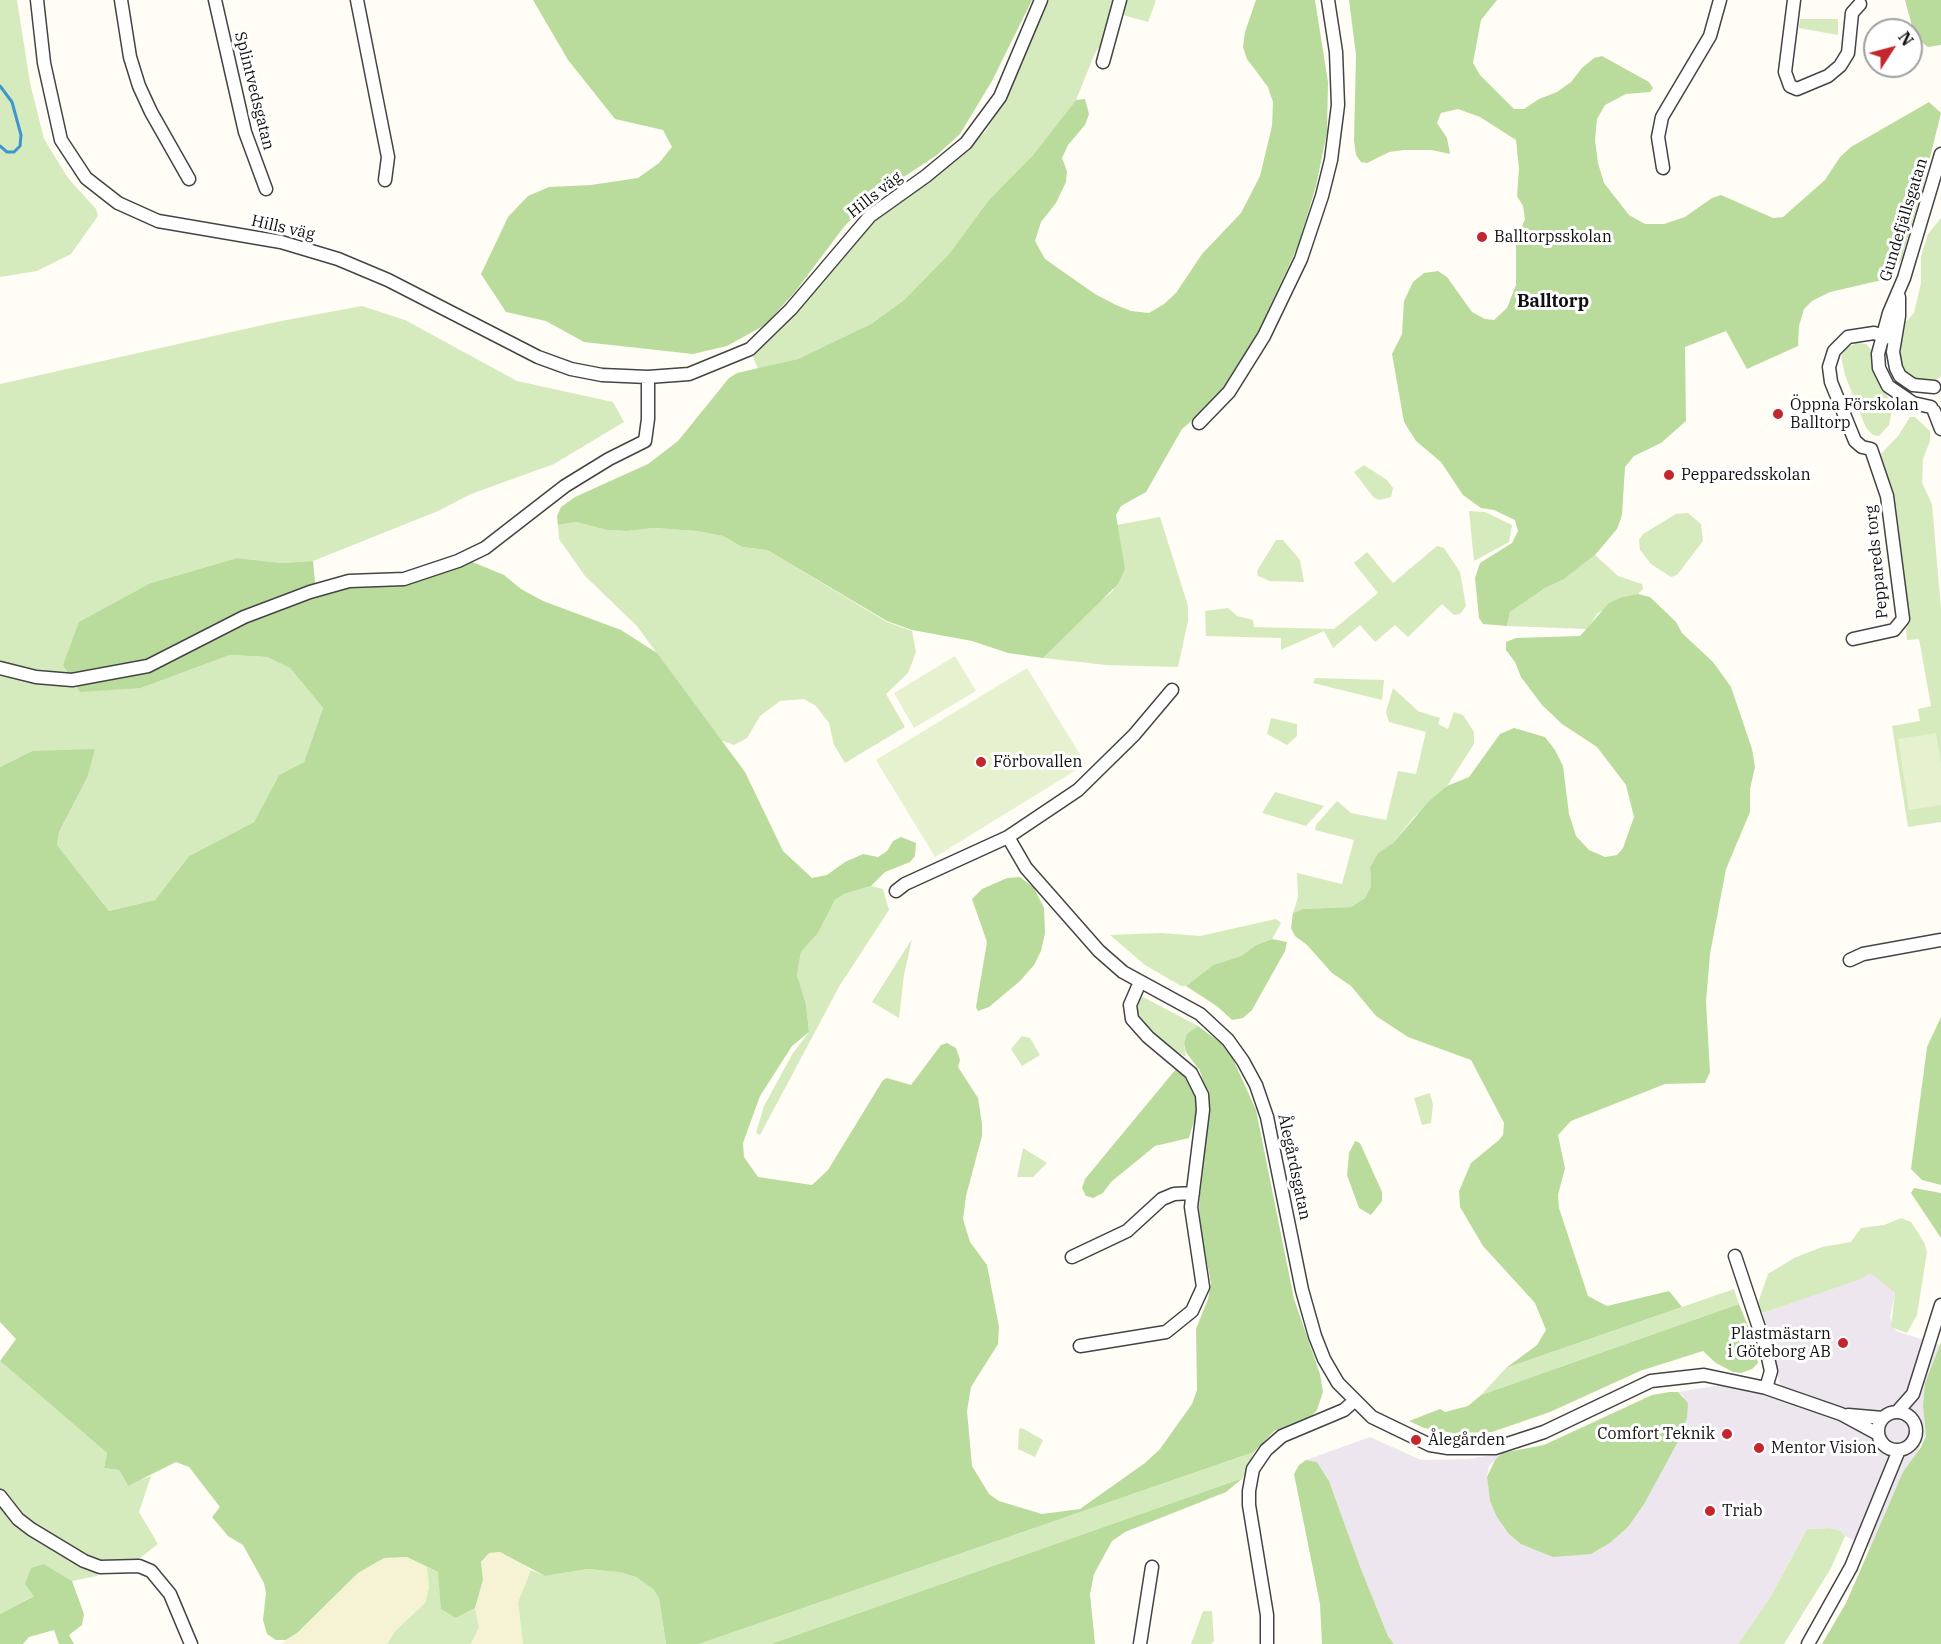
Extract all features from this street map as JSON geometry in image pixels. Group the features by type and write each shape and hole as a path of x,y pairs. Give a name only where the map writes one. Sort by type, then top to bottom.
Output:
{"street":[{"name":"Hills väg","path":"37,0 44,63 61,140 86,178 118,203 158,221 281,242 338,259 388,280 538,357 571,369 602,375 648,377 688,374 714,366 750,349 769,332 870,216 952,156 977,130 1000,97 1041,0"},
{"path":"121,0 130,57 139,86 189,179"},
{"name":"Splintvedsgatan","path":"215,0 245,132 266,189"},
{"path":"357,0 388,157 385,180"},
{"path":"1103,62 1120,0"},
{"path":"1199,423 1229,392 1264,336 1301,259 1322,196 1331,160 1338,105 1336,52 1328,0"},
{"path":"1663,168 1658,137 1662,117 1710,36 1720,0"},
{"path":"1794,0 1785,72 1790,86 1797,89 1828,76 1840,66 1848,53 1852,13 1860,4"},
{"name":"Gundefjällsgatan","path":"1938,385 1913,385 1900,376 1893,360 1888,337 1889,313 1899,296 1941,154"},
{"name":"Peppareds torg","path":"1852,639 1894,630 1903,619 1887,495 1871,449 1862,447 1855,441 1831,382 1829,367 1834,351 1848,337 1864,333 1888,337"},
{"name":"Gundefjällsgatan","path":"1888,337 1878,354 1879,368 1888,386 1913,403 1936,411"},
{"path":"0,668 36,677 72,680 148,666 244,617 310,592 349,581 404,579 458,561 485,548 565,486 609,459 645,441 648,419 648,377"},
{"path":"1938,385 1930,397 1941,429"},
{"path":"896,891 905,884 1008,837 1033,823 1086,783 1140,729 1172,690"},
{"name":"Ålegårdsgatan","path":"1008,837 1026,868 1077,928 1110,962 1207,1020 1228,1040 1253,1078 1267,1118 1302,1290 1315,1336 1329,1370 1354,1401 1384,1425 1416,1440 1448,1448 1506,1445 1544,1432 1661,1379 1704,1375 1766,1388 1841,1414 1880,1438"},
{"path":"1850,960 1863,954 1941,940"},
{"path":"1080,1346 1156,1336 1173,1328 1192,1311 1204,1279 1191,1214 1203,1110 1200,1089 1188,1068 1149,1037 1132,1019 1130,1005 1140,982"},
{"path":"1072,1257 1127,1231 1162,1199 1174,1194 1193,1193"},
{"path":"1735,1256 1766,1349 1771,1371 1766,1388"},
{"path":"1880,1438 1889,1448 1899,1450 1909,1445 1914,1439 1916,1432 1913,1421 1913,1394 1941,1305"},
{"path":"1883,1485 1880,1438 1883,1418 1898,1412 1913,1394"},
{"path":"1267,1644 1267,1615 1250,1505 1249,1491 1254,1469 1266,1450 1282,1436 1344,1410 1354,1401"},
{"path":"1898,1412 1906,1414 1913,1421"},
{"name":"Ålegårdsgatan","path":"1841,1414 1883,1418"},
{"path":"1808,1644 1851,1567 1899,1450"},
{"path":"0,1496 18,1519 31,1530 84,1561 100,1566 139,1566 151,1571 170,1594 191,1644"},
{"path":"1140,1644 1152,1567"}],"shaded area":[{"path":"1870,1272 1895,1293 1890,1318 1896,1331 1940,1345 1925,1383 1923,1406 1926,1435 1888,1506 1870,1548 1845,1536 1841,1531 1830,1528 1807,1529 1771,1596 1738,1644 1394,1644 1388,1636 1361,1569 1329,1481 1317,1462 1306,1460 1370,1437 1421,1460 1469,1459 1502,1453 1489,1466 1487,1477 1490,1501 1591,1554 1610,1543 1628,1527 1684,1397 1678,1392 1721,1385 1785,1401 1765,1334 1763,1313 1862,1279"},
{"path":"501,1552 531,1570 518,1602 523,1644 471,1644 479,1627 475,1608 483,1580 481,1563 488,1553"},
{"path":"407,1557 427,1567 429,1588 425,1603 396,1630 387,1644 281,1644 297,1633 358,1573 383,1558"}],"green space":[{"path":"0,0 17,0 30,83 44,139 68,178 96,209 98,216 71,254 37,271 0,277"},
{"path":"533,0 1032,0 992,81 960,134 937,155 884,190 861,209 843,228 795,292 765,325 727,346 693,354 584,342 546,321 506,312 481,274 508,217 528,196 549,187 591,185 638,178 659,163 672,147 663,130 615,119 568,60"},
{"path":"1049,0 1114,0 1101,45 1095,53 1076,100 1033,155 988,201 949,254 904,300 871,324 834,342 798,359 758,369 753,357 756,352 815,291 851,246 878,218 940,174 985,132 1006,98"},
{"path":"1127,0 1156,0 1148,22 1123,15"},
{"path":"1256,0 1315,0 1328,82 1327,132 1316,186 1298,246 1250,349 1224,393 1182,429 1146,492 1121,506 1116,515 1125,569 1118,584 1043,658 1008,653 972,641 912,630 887,621 767,550 742,547 723,536 697,531 654,528 627,531 607,530 576,522 558,525 557,516 561,507 575,497 648,464 678,441 729,378 737,373 798,359 871,324 904,300 949,254 988,201 1033,155 1076,100 1085,99 1089,114 1085,125 1068,145 1062,158 1067,171 1066,182 1056,203 1041,222 1035,241 1045,259 1095,294 1116,305 1131,311 1149,313 1164,304 1176,293 1202,254 1241,213 1260,176 1272,126 1273,102 1268,87 1247,59 1243,47 1245,32"},
{"path":"1349,0 1497,0 1481,20 1473,63 1480,75 1514,109 1524,109 1539,99 1557,92 1571,82 1594,58 1602,56 1649,82 1653,88 1650,92 1626,94 1605,105 1597,119 1595,140 1604,183 1629,215 1645,224 1664,224 1685,217 1712,198 1721,195 1773,218 1783,217 1825,180 1840,157 1851,147 1929,102 1941,113 1923,186 1901,260 1895,271 1882,280 1830,292 1812,301 1804,309 1799,326 1798,346 1747,369 1726,331 1685,347 1686,421 1661,443 1634,456 1625,467 1622,515 1617,529 1595,555 1564,579 1545,588 1510,612 1507,626 1483,624 1479,618 1475,578 1480,563 1512,543 1518,531 1515,520 1494,510 1481,508 1463,495 1441,462 1416,441 1404,422 1392,354 1402,334 1404,301 1413,282 1424,273 1438,271 1447,277 1472,312 1485,319 1494,320 1507,308 1516,285 1516,240 1525,219 1523,206 1517,196 1519,169 1516,140 1480,117 1458,109 1441,113 1437,123 1447,138 1450,154 1432,150 1404,150 1389,152 1367,163 1361,162 1356,155 1354,141 1356,55"},
{"path":"1905,0 1941,0 1941,45 1928,47 1923,43 1923,18 1910,18"},
{"path":"1800,19 1838,19 1838,35 1799,28"},
{"path":"1941,218 1941,376 1935,381 1917,382 1905,373 1900,360 1901,342 1905,323 1914,313 1921,283 1921,256 1928,234"},
{"path":"362,306 405,320 517,381 613,402 624,422 554,464 471,494 438,511 313,561 281,563 237,558 151,583 141,688 230,655 267,657 290,668 323,708 304,762 279,775 254,822 189,856 155,900 109,911 57,845 59,832 87,778 32,751 0,767 0,384 276,322"},
{"path":"1857,343 1866,344 1873,352 1882,387 1893,405 1889,425 1879,436 1873,435 1866,428 1845,375 1841,356 1846,348"},
{"path":"1910,417 1915,417 1930,431 1930,441 1923,459 1922,483 1932,504 1941,609 1941,822 1908,827 1892,726 1920,721 1918,709 1931,706 1919,639 1907,640 1906,629 1910,622 1898,523 1892,493 1878,457 1898,436"},
{"path":"1364,465 1387,480 1393,488 1391,497 1380,500 1374,498 1354,472"},
{"path":"1469,511 1485,512 1512,525 1509,542 1474,561"},
{"path":"1688,513 1701,524 1703,541 1677,575 1671,577 1651,564 1640,550 1639,540 1643,534 1676,514"},
{"path":"1160,517 1188,606 1188,621 1178,667 1106,665 1043,658 1093,606 1113,591 1122,552 1117,525"},
{"path":"576,522 607,530 627,531 654,528 697,531 723,536 742,547 767,550 887,622 912,631 916,652 908,673 886,694 905,727 845,763 834,745 829,723 816,706 804,699 780,701 760,716 747,738 734,745 720,740 637,626 585,576 559,539 558,525"},
{"path":"1276,540 1283,540 1300,560 1304,582 1270,581 1258,576 1257,571"},
{"path":"1437,546 1444,548 1460,572 1466,606 1460,614 1454,615 1442,604 1408,637 1395,625 1375,642 1360,625 1333,648 1324,631 1281,650 1281,638 1206,636 1205,611 1228,608 1237,616 1253,620 1254,627 1334,629 1378,593 1354,563 1367,552 1393,583"},
{"path":"1595,555 1618,576 1642,584 1643,589 1638,594 1622,597 1597,614 1587,629 1507,626 1510,612 1545,588 1564,579"},
{"path":"237,558 281,563 313,561 316,593 470,561 504,575 521,589 543,601 621,630 657,653 745,772 783,851 812,878 827,875 845,862 863,854 878,857 887,851 893,841 901,837 916,843 915,856 910,862 885,872 871,886 844,894 835,900 818,933 801,952 797,975 806,1004 809,1032 792,1046 760,1096 743,1143 744,1157 758,1177 812,1185 828,1170 883,1080 887,1078 911,1085 941,1045 947,1043 956,1048 960,1060 958,1067 978,1098 982,1124 982,1136 966,1196 963,1219 970,1242 987,1265 999,1327 998,1344 971,1387 967,1411 972,1466 989,1494 999,1501 1042,1514 1080,1509 1145,1463 1160,1449 1192,1404 1197,1390 1196,1329 1208,1299 1211,1283 1200,1227 1199,1206 1210,1104 1200,1071 1186,1052 1184,1043 1187,1034 1198,1026 1221,1043 1233,1059 1256,1110 1294,1299 1320,1374 1323,1392 1317,1410 1311,1416 1274,1431 1254,1452 699,1644 666,1644 659,1598 653,1589 636,1577 619,1572 587,1569 545,1576 500,1552 489,1553 481,1562 483,1580 475,1608 456,1618 441,1609 438,1572 407,1557 384,1558 358,1573 297,1633 286,1640 276,1640 267,1634 263,1620 266,1593 264,1583 243,1545 228,1536 212,1517 220,1507 189,1467 176,1462 128,1486 119,1470 104,1468 107,1453 0,1361 16,1339 0,1322 0,767 32,751 95,749 87,778 59,832 57,845 109,911 155,900 189,856 254,822 279,775 304,762 323,708 290,668 267,657 230,655 141,688 80,692 63,665 79,622 151,583"},
{"path":"1638,594 1650,597 1676,622 1682,633 1713,662 1731,687 1752,749 1755,767 1750,789 1750,812 1726,869 1710,954 1706,1002 1710,1072 1705,1083 1665,1084 1571,1121 1558,1135 1565,1168 1558,1195 1559,1208 1588,1296 1607,1306 1669,1291 1682,1307 1506,1368 1537,1345 1546,1330 1535,1303 1483,1246 1460,1207 1459,1191 1471,1163 1503,1135 1504,1123 1471,1060 1408,1037 1376,1016 1351,986 1332,973 1307,945 1295,936 1291,928 1293,913 1303,909 1351,907 1365,898 1371,886 1370,867 1378,853 1394,842 1429,801 1447,786 1469,777 1500,734 1514,728 1545,737 1555,750 1563,766 1569,814 1576,836 1589,850 1605,857 1617,855 1623,848 1634,817 1626,785 1597,747 1562,724 1542,705 1521,677 1515,662 1506,650 1506,642 1516,638 1580,636 1609,603 1622,597"},
{"path":"955,656 976,691 914,728 894,693"},
{"name":"Förbovallen","path":"1027,668 1086,764 935,857 876,760"},
{"path":"1315,678 1384,680 1382,700 1313,683"},
{"path":"1393,688 1418,711 1440,718 1438,724 1448,729 1454,712 1463,715 1474,732 1474,744 1447,786 1413,818 1394,842 1378,853 1370,867 1371,886 1365,898 1351,907 1303,909 1293,913 1298,897 1297,873 1342,884 1354,840 1315,830 1316,825 1337,801 1351,813 1386,820 1398,771 1416,774 1426,732 1389,722 1386,712"},
{"path":"1271,718 1297,724 1297,736 1287,745 1267,734"},
{"path":"1936,733 1941,764 1941,805 1909,810 1898,739"},
{"path":"1275,792 1324,806 1306,826 1262,813"},
{"path":"1020,877 1034,888 1044,908 1045,933 1041,951 1034,965 1020,981 989,1007 978,1011 976,1007 987,942 972,899 982,889 1007,878"},
{"path":"871,886 883,889 889,910 840,985 760,1135 756,1133 764,1106 793,1053 809,1032 806,1004 797,975 801,952 818,933 835,900 844,894"},
{"path":"1276,919 1281,923 1272,939 1256,945 1241,956 1213,965 1186,986 1181,986 1145,965 1110,935 1161,933 1200,936"},
{"path":"912,939 904,975 899,1018 872,1002"},
{"path":"1272,939 1287,942 1285,951 1252,1010 1243,1018 1232,1020 1218,1007 1186,986 1213,965 1241,956 1256,945"},
{"path":"1143,997 1198,1026 1187,1035 1184,1043 1186,1057 1159,1040 1138,1019 1135,1010 1137,1002"},
{"path":"1941,1017 1941,1185 1922,1180 1911,1169 1927,1047"},
{"path":"1022,1036 1030,1038 1040,1055 1022,1066 1011,1049"},
{"path":"1176,1069 1194,1084 1198,1107 1189,1138 1155,1146 1111,1182 1103,1193 1093,1198 1086,1196 1082,1188 1085,1179"},
{"path":"1430,1093 1433,1105 1431,1123 1422,1125 1414,1098"},
{"path":"1355,1141 1360,1143 1382,1192 1382,1201 1371,1215 1359,1208 1347,1175 1349,1153"},
{"path":"1023,1148 1047,1163 1033,1177 1017,1177"},
{"path":"1914,1188 1941,1193 1941,1238 1911,1193"},
{"path":"1901,1218 1911,1222 1924,1242 1927,1252 1917,1315 1907,1333 1891,1327 1895,1293 1870,1273 1862,1279 1763,1313 1757,1306 1768,1274 1794,1258 1822,1247 1851,1242 1861,1228 1884,1225"},
{"path":"1734,1289 1739,1304 1481,1395 1506,1368"},
{"path":"1739,1304 1752,1336 1758,1363 1752,1369 1741,1373 1733,1372 1716,1363 1703,1351 1640,1371 1550,1412 1492,1432 1453,1433 1424,1428 1409,1421 1440,1409 1445,1412 1468,1406 1481,1395"},
{"path":"1941,1342 1941,1644 1822,1644 1846,1603 1903,1472 1926,1436 1923,1406 1925,1383"},
{"path":"0,1361 107,1453 104,1468 119,1470 127,1485 151,1476 139,1512 158,1544 136,1561 107,1560 97,1576 72,1581 44,1564 35,1595 0,1614"},
{"path":"1678,1392 1688,1403 1687,1418 1681,1436 1644,1504 1628,1527 1610,1543 1591,1554 1553,1557 1521,1544 1509,1534 1497,1517 1490,1501 1487,1477 1495,1460 1502,1453 1544,1445 1652,1395"},
{"path":"1022,1428 1043,1440 1035,1457 1018,1449 1019,1429"},
{"path":"1254,1452 1243,1478 771,1644 699,1644"},
{"path":"1306,1460 1317,1462 1329,1481 1361,1569 1388,1636 1394,1644 1322,1644 1320,1604 1294,1474 1299,1465"},
{"path":"1243,1478 1226,1492 1125,1532 1112,1541 1094,1574 1090,1594 1095,1644 771,1644"},
{"path":"1830,1528 1841,1531 1845,1536 1831,1568 1784,1644 1738,1644 1771,1596 1807,1529"},
{"path":"44,1564 72,1581 84,1614 82,1625 69,1635 74,1644 59,1644 54,1630 29,1637 23,1644 0,1644 0,1614 34,1596 25,1584 31,1568"},
{"path":"427,1567 438,1572 456,1618 475,1608 479,1627 471,1644 387,1644 396,1630 425,1603 429,1588"},
{"path":"587,1569 619,1572 636,1577 653,1589 659,1598 666,1644 523,1644 518,1602 531,1570 545,1576"},
{"path":"1203,1611 1212,1611 1214,1641 1211,1644 1191,1644"}],"waterway":[{"path":"0,86 12,102 21,135 20,146 14,152 7,152 0,146"}],"place":[{"name":"Balltorpsskolan","path":"1482,237"},
{"name":"Öppna Förskolan Balltorp","path":"1778,414"},
{"name":"Pepparedsskolan","path":"1669,475"},
{"name":"Förbovallen","path":"981,762"},
{"name":"Plastmästarn i Göteborg AB","path":"1843,1343"},
{"name":"Comfort Teknik","path":"1727,1434"},
{"name":"Ålegården","path":"1416,1440"},
{"name":"Mentor Vision","path":"1759,1448"},
{"name":"Triab","path":"1710,1511"}],"district":[{"name":"Balltorp","path":"1553,302"}]}
